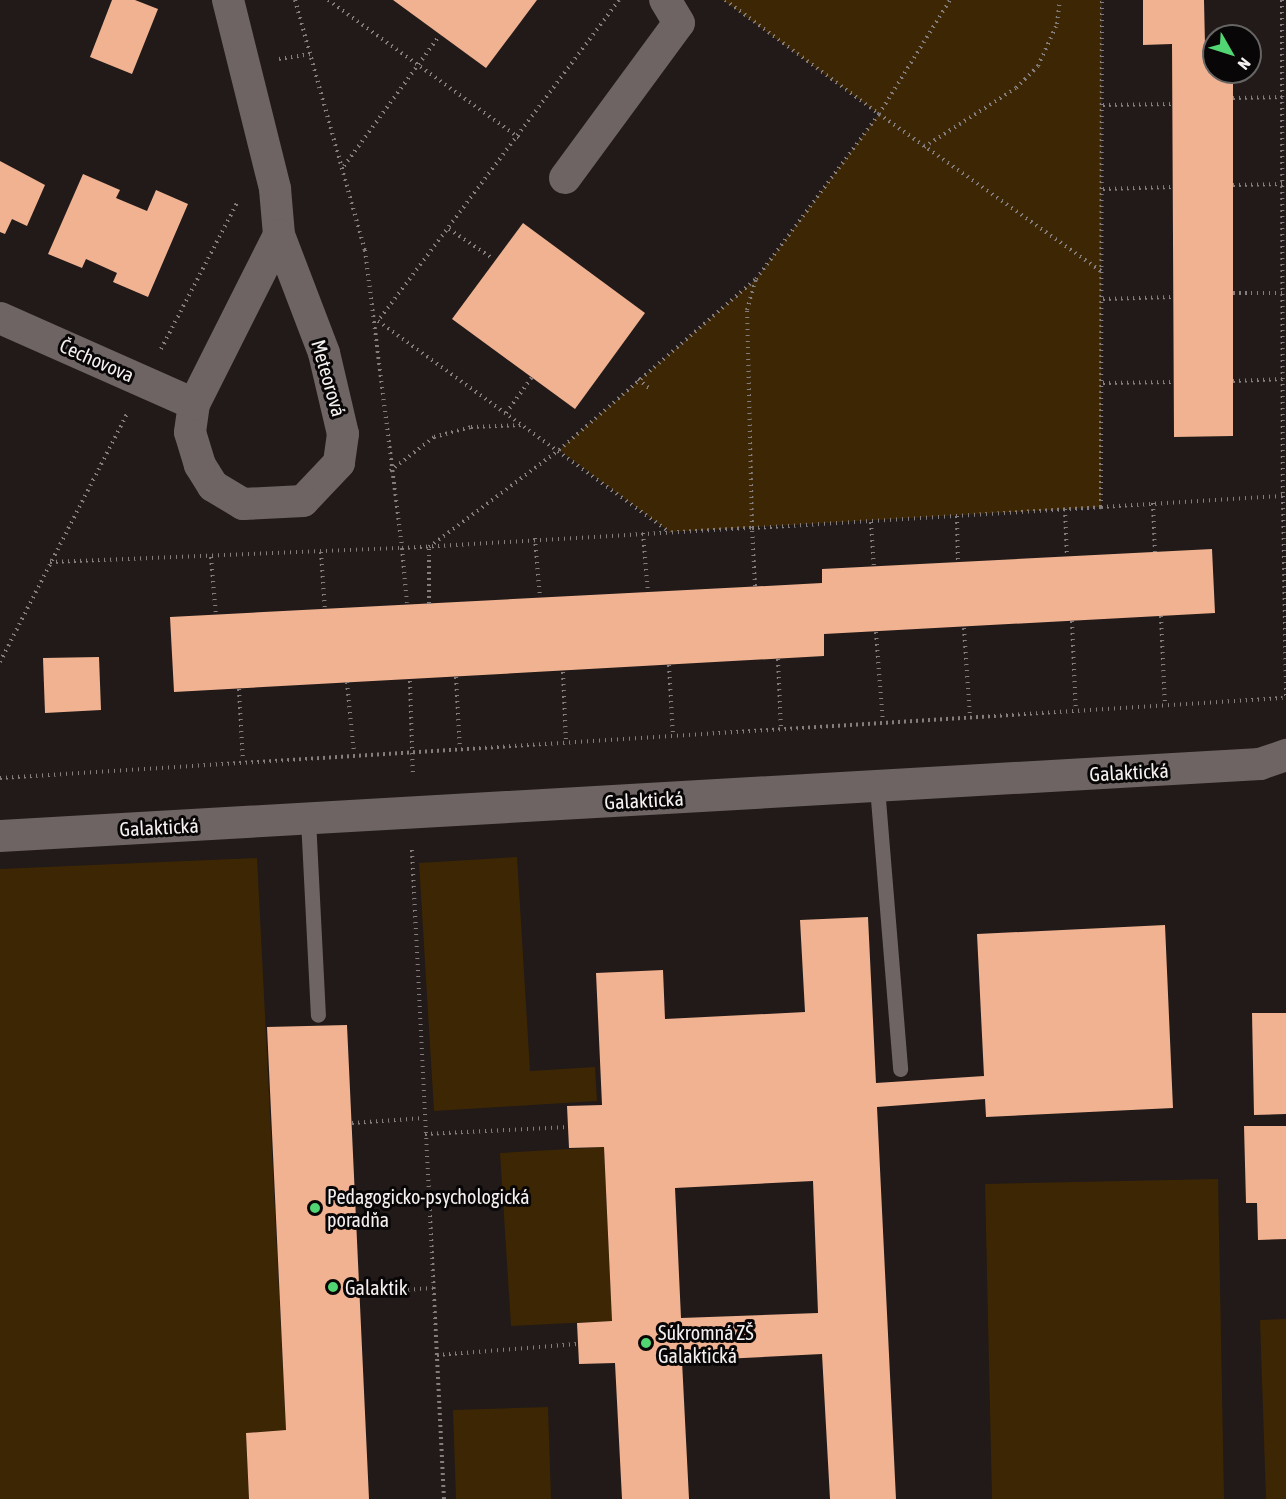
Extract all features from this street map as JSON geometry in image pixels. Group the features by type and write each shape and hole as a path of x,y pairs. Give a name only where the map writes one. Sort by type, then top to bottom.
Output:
{"street":[{"name":"Meteorová","path":"228,0 275,189 279,235 339,403 339,463 303,501 243,504 213,486 200,465 190,432 194,404 279,235"},
{"path":"565,178 679,23 665,0"},
{"name":"Čechovova","path":"0,318 194,404"},
{"name":"Galaktická","path":"0,836 1260,764 1286,755"}],"lane":[{"path":"877,787 900,1070"},
{"path":"308,819 318,1015"}],"path":[{"path":"295,0 343,167 378,321 390,471 402,548 407,603"},
{"path":"328,0 519,138"},
{"path":"378,321 519,138 619,0"},
{"path":"725,0 924,147 1102,272"},
{"path":"429,547 559,450 638,379 756,279 879,114 950,0"},
{"path":"924,147 1016,88 1038,66 1057,24 1060,0"},
{"path":"1101,507 1102,0"},
{"path":"0,778 243,760 460,749 673,734 1285,698 1282,0"},
{"path":"343,167 440,34"},
{"path":"1233,98 1284,98"},
{"path":"1103,105 1173,104"},
{"path":"1233,185 1283,184"},
{"path":"1103,189 1173,188"},
{"path":"0,662 240,198"},
{"path":"449,229 492,258"},
{"path":"755,586 747,310 756,279"},
{"path":"1233,293 1282,293"},
{"path":"1103,299 1173,297"},
{"path":"378,321 670,532"},
{"path":"506,413 532,377"},
{"path":"638,379 650,389"},
{"path":"1233,381 1283,379"},
{"path":"1103,383 1173,382"},
{"path":"390,471 434,437 471,427 523,424"},
{"path":"50,562 429,547 535,538 871,522 1283,496"},
{"path":"1153,504 1155,552"},
{"path":"1065,509 1067,556"},
{"path":"957,516 958,562"},
{"path":"871,522 874,567"},
{"path":"643,533 648,592"},
{"path":"535,538 540,598"},
{"path":"429,547 429,604"},
{"path":"321,552 325,609"},
{"path":"212,557 216,615"},
{"path":"1161,616 1165,705"},
{"path":"1072,621 1076,711"},
{"path":"964,628 970,717"},
{"path":"876,632 883,722"},
{"path":"778,659 781,728"},
{"path":"669,665 673,734"},
{"path":"563,672 566,741"},
{"path":"456,677 460,749"},
{"path":"410,681 414,751 411,813 444,1499"},
{"path":"347,682 354,754"},
{"path":"239,689 243,760"},
{"path":"352,1123 424,1118"},
{"path":"425,1134 568,1127"},
{"path":"360,1293 434,1288"},
{"path":"437,1355 578,1344"}],"shaded area":[{"path":"723,0 1102,0 1101,507 670,532 559,450 756,279 879,114"},
{"path":"517,857 530,1071 595,1067 597,1101 434,1111 419,863"},
{"path":"257,858 286,1430 246,1433 249,1499 0,1499 0,869"},
{"path":"604,1147 612,1321 511,1326 500,1153"},
{"path":"1218,1179 1224,1499 992,1499 985,1184"},
{"path":"1286,1319 1286,1499 1266,1499 1260,1320"},
{"path":"548,1407 551,1499 456,1499 453,1410"}],"building":[{"path":"112,0 135,0 158,9 132,74 90,57"},
{"path":"393,0 537,0 486,68"},
{"path":"1143,0 1204,0 1202,84 1233,84 1233,436 1174,437 1172,44 1143,45"},
{"path":"0,161 45,185 27,226 12,219 5,234 0,232"},
{"path":"83,174 120,190 116,198 147,211 156,190 188,204 148,297 113,282 117,273 86,259 82,268 48,254"},
{"path":"523,223 645,313 575,409 452,319"},
{"path":"1212,549 1215,613 824,634 824,656 174,692 170,617 822,583 822,569"},
{"path":"99,657 101,710 45,713 43,658"},
{"path":"868,917 876,1083 984,1076 977,934 1165,925 1173,1108 986,1117 985,1099 877,1107 896,1499 830,1499 822,1354 682,1361 689,1499 622,1499 615,1363 579,1364 577,1323 612,1321 604,1147 569,1148 567,1106 602,1105 596,973 663,970 665,1019 805,1012 800,920","holes":["813,1181 818,1313 681,1318 675,1188"]},
{"path":"1252,1013 1286,1013 1286,1114 1254,1115"},
{"name":"Pedagogicko-psychologická poradňa","path":"347,1025 369,1499 249,1499 246,1433 286,1430 267,1027"},
{"path":"1244,1126 1286,1126 1286,1239 1258,1240 1257,1203 1246,1203"}],"place":[{"name":"Pedagogicko-psychologická poradňa","path":"315,1208"},
{"name":"Galaktik","path":"333,1287"},
{"name":"Súkromná ZŠ Galaktická","path":"646,1343"}]}
